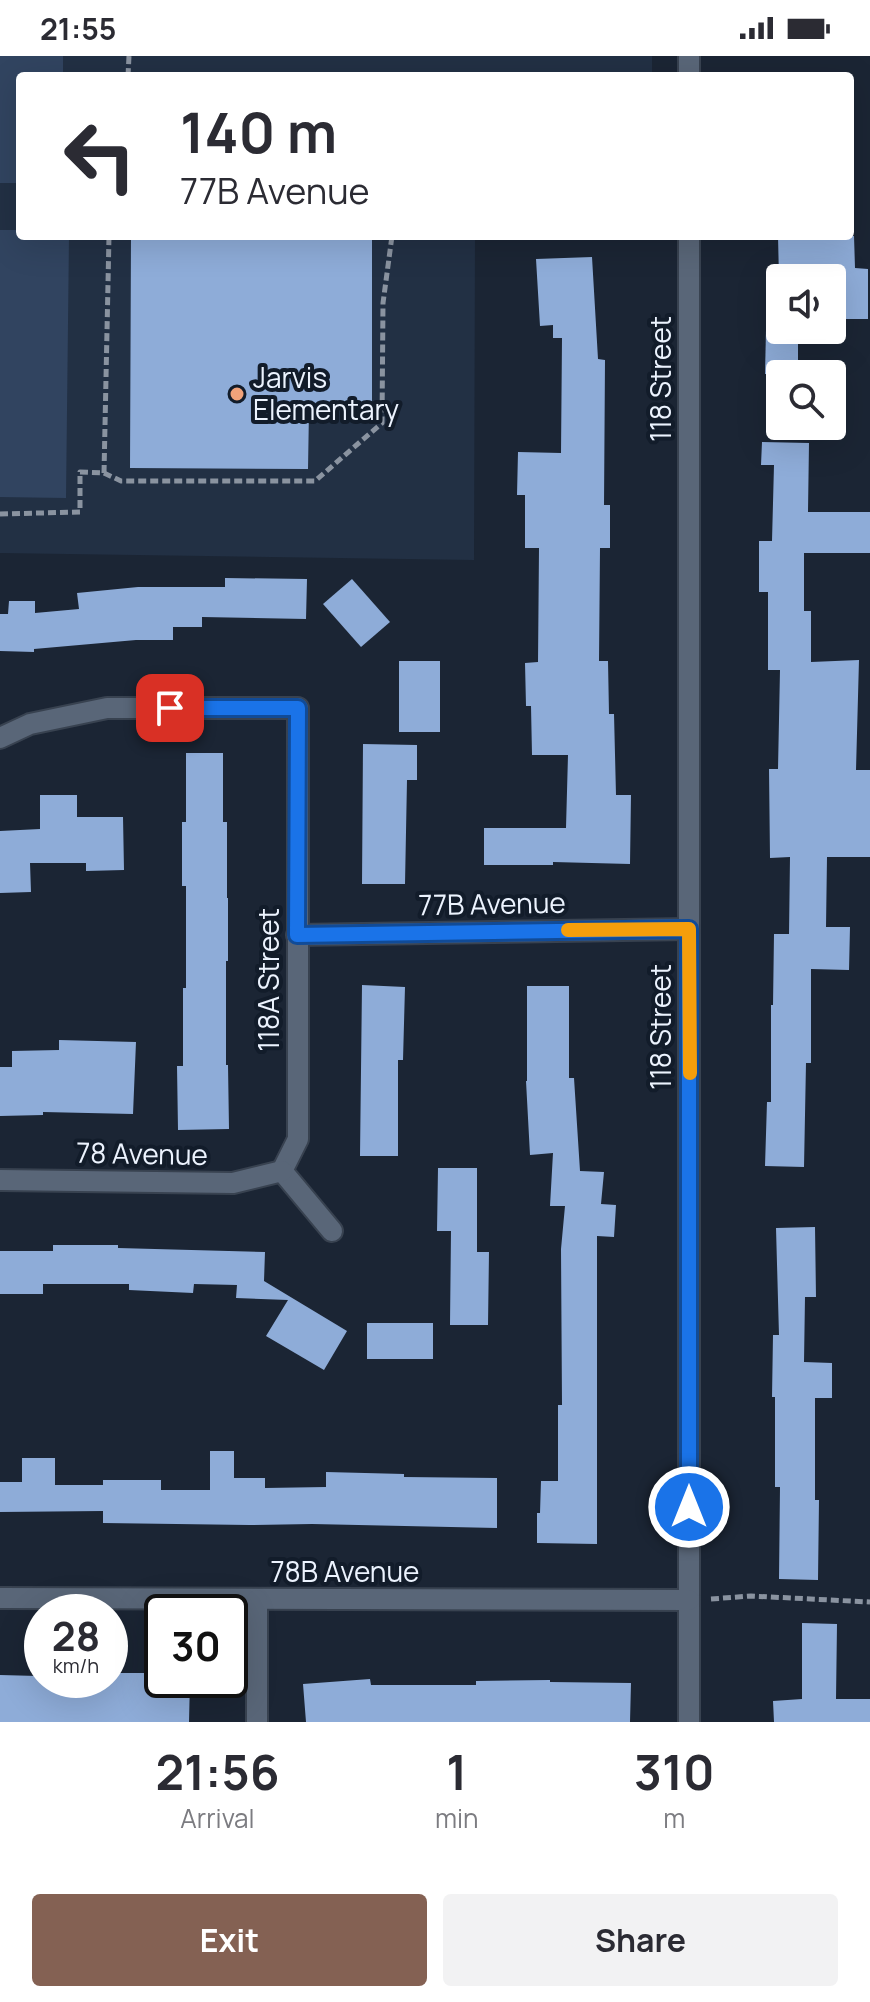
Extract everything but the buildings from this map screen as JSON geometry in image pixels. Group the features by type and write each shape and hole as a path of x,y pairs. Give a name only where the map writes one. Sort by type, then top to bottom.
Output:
{"street":[{"name":"118 Street","path":"689,240 689,1722"},
{"name":"118A Street","path":"0,738 30,724 107,708 298,708 298,1139 282,1171"},
{"name":"77B Avenue","path":"297,935 689,929"},
{"name":"78 Avenue","path":"0,1180 233,1183 282,1171"},
{"path":"282,1171 332,1231"},
{"name":"78B Avenue","path":"0,1598 689,1600"},
{"path":"257,1600 257,1722"}],"path":[{"path":"104,473 109,240"},
{"path":"0,514 80,512 80,472 104,473 121,481 315,481 382,423 383,303 391,240"},
{"path":"689,1600 751,1596 870,1602"}],"shaded area":[{"name":"Jarvis Elementary","path":"0,56 652,56 652,72 16,72 16,240 475,240 474,560 0,553"},
{"path":"0,56 63,56 63,72 16,72 16,183 0,183"},
{"path":"0,230 16,230 16,240 69,240 66,498 0,497"}],"slow traffic":[{"path":"568,930 689,929 690,1073"}],"place":[{"name":"Jarvis Elementary","path":"237,394"}],"route":[{"path":"170,708 298,708 297,935 689,929 689,1507"}]}
